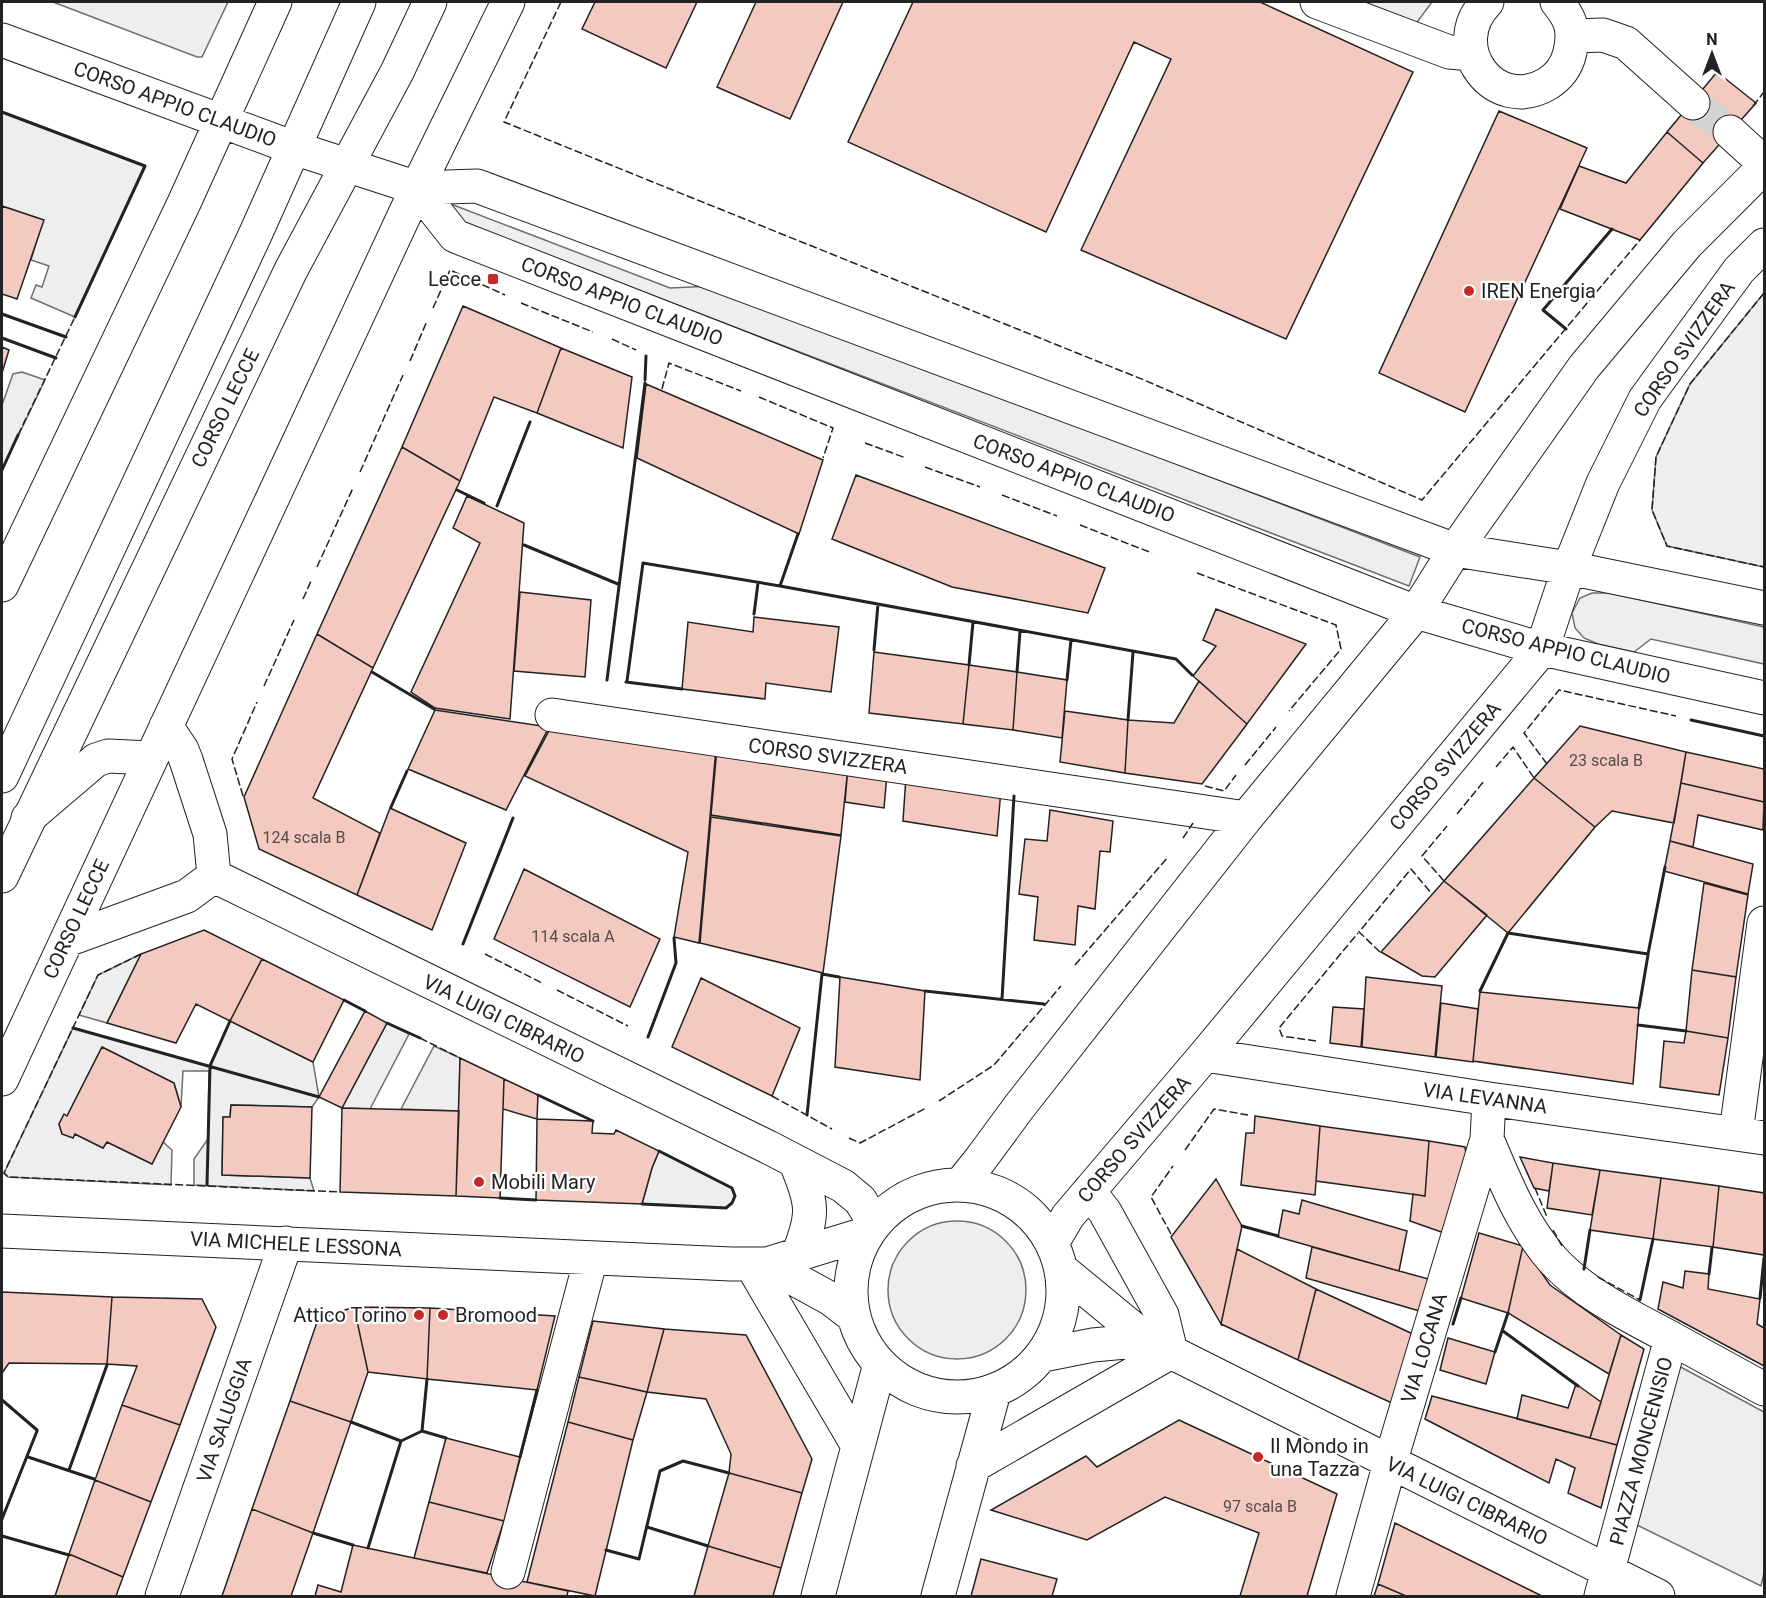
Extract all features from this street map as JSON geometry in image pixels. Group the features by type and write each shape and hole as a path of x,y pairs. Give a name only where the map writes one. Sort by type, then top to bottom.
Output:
{"street":[{"path":"2,585 275,2"},
{"path":"2,776 294,148 359,2"},
{"name":"CORSO LECCE","path":"2,876 291,270 397,72 430,2"},
{"name":"CORSO LECCE","path":"2,1079 417,188 508,2"},
{"path":"1317,2 1449,52 1472,54"},
{"path":"1486,2 1478,11 1471,26 1469,42 1472,54 1481,73 1494,84 1509,90 1526,91 1542,87 1556,78 1567,64 1574,36 1567,14 1557,2"},
{"path":"1574,36 1603,35 1626,43 1693,103"},
{"name":"CORSO APPIO CLAUDIO","path":"2,40 294,148 417,188 477,186 1455,550 1569,568 1764,608"},
{"path":"960,1185 1246,818 1416,612 1455,550 1584,367 1686,244 1764,165 1730,132"},
{"name":"CORSO APPIO CLAUDIO","path":"417,188 455,236 1416,612 1542,649 1764,698"},
{"name":"CORSO SVIZZERA","path":"1057,1256 1068,1216 1205,1055 1542,649 1569,568 1603,483 1645,399 1739,270 1764,245"},
{"name":"CORSO SVIZZERA","path":"552,715 1246,818"},
{"path":"67,940 187,896 214,876 210,834 182,750 166,726"},
{"name":"CORSO LECCE","path":"28,818 96,760 108,756 151,758"},
{"name":"VIA LUIGI CIBRARIO","path":"214,876 843,1186 860,1200 872,1228"},
{"path":"1750,1135 1764,923"},
{"name":"VIA LEVANNA","path":"1205,1055 1489,1099 1750,1135"},
{"name":"VIA LOCANA","path":"1353,1596 1390,1463 1487,1139 1489,1099"},
{"path":"1487,1139 1509,1193 1539,1242 1554,1261 1604,1301 1671,1338"},
{"path":"795,1161 806,1188 811,1213 807,1233 772,1262 858,1446"},
{"path":"960,1185 988,1190 1014,1201 1036,1220 1057,1256 1064,1298 1058,1328 1043,1355 1021,1377 994,1392 963,1398 932,1395 904,1383 880,1364 863,1341 854,1316 851,1287 856,1259 872,1228 892,1207 913,1194 936,1187 960,1185"},
{"path":"1089,1191 1105,1212 1162,1315 1159,1346"},
{"name":"VIA MICHELE LESSONA","path":"2,1231 591,1258 772,1262 872,1228"},
{"name":"VIA SALUGGIA","path":"162,1596 286,1243"},
{"name":"VIA LUIGI CIBRARIO","path":"1057,1256 1159,1346 1390,1463 1604,1584 1658,1596"},
{"path":"508,1572 591,1258"},
{"name":"VIA MICHELE LESSONA","path":"772,1262 854,1316"},
{"name":"PIAZZA MONCENISIO","path":"1604,1584 1671,1338 1764,1389"},
{"path":"1043,1355 1093,1345 1159,1346"},
{"path":"973,1466 1159,1346"},
{"path":"818,1596 880,1364"},
{"path":"938,1596 994,1392"}],"shaded area":[{"path":"53,2 228,2 202,57 197,57"},
{"path":"1342,2 1432,2 1409,33"},
{"path":"2,112 145,166 75,317 31,298 36,285 42,287 49,266 31,260 43,220 2,206"},
{"path":"443,201 670,288 712,286 1420,557 1409,586 438,213"},
{"path":"1764,293 1764,567 1667,546 1652,510 1656,457 1690,384"},
{"path":"22,372 45,380 2,470 2,405 13,374"},
{"path":"1592,593 1609,593 1764,627 1764,664 1651,639 1634,652 1598,644 1584,638 1575,628 1572,613 1580,598"},
{"path":"141,954 107,1023 79,1015 98,975"},
{"path":"230,1021 313,1062 319,1097 312,1107 231,1105 230,1117 223,1117 222,1175 310,1178 314,1191 194,1185 194,1159 208,1139 209,1071 183,1071 181,1107 174,1083 102,1047 67,1116 64,1115 59,1124 62,1134 73,1137 75,1134 103,1148 107,1142 152,1164 163,1142 172,1150 171,1185 8,1177 4,1173 73,1028 209,1066"},
{"path":"387,1023 409,1034 370,1109 342,1108"},
{"path":"434,1046 460,1058 459,1111 401,1109"},
{"path":"659,1151 732,1188 735,1196 732,1203 726,1208 642,1204"},
{"path":"957,1221 983,1226 1006,1241 1021,1264 1026,1290 1021,1316 1006,1339 983,1354 957,1359 931,1354 908,1339 893,1316 888,1290 893,1264 908,1241 931,1226"},
{"path":"1677,1365 1764,1412 1764,1573 1761,1586 1635,1524"}],"building":[{"path":"595,2 697,2 666,68 582,29"},
{"path":"756,2 843,2 790,119 717,87"},
{"path":"913,2 1260,2 1413,72 1286,339 1081,250 1171,59 1134,42 1046,232 848,142"},
{"path":"1717,72 1756,103 1703,163 1667,132"},
{"name":"IREN Energia","path":"1499,111 1587,148 1465,412 1379,373"},
{"path":"1667,132 1703,163 1640,240 1560,209 1579,166 1626,183"},
{"path":"2,206 44,220 17,299 2,294"},
{"path":"463,306 561,348 537,413 494,397 460,481 402,447"},
{"path":"2,347 9,350 2,373"},
{"path":"561,348 632,377 623,448 537,413"},
{"path":"646,384 823,460 799,534 637,458"},
{"path":"402,447 460,481 373,668 317,634"},
{"path":"856,475 1105,568 1088,613 952,587 832,539"},
{"path":"467,496 524,523 510,719 435,708 411,692 480,543 453,528"},
{"path":"520,592 591,600 585,677 514,671"},
{"path":"1216,609 1306,644 1247,724 1193,676 1216,646 1203,640"},
{"path":"754,617 839,627 831,692 766,683 765,699 682,689 688,622 753,632"},
{"path":"317,634 373,668 313,798 380,833 357,895 259,849 244,797"},
{"path":"874,652 969,665 963,724 869,713"},
{"path":"969,665 1017,672 1013,730 963,724"},
{"path":"1017,672 1067,680 1062,738 1013,730"},
{"path":"1199,681 1247,724 1202,784 1125,773 1128,720 1174,723"},
{"path":"435,710 549,727 506,810 408,769"},
{"path":"1065,711 1128,720 1125,773 1060,762"},
{"path":"1580,726 1686,752 1674,823 1612,811 1595,827 1534,778"},
{"path":"551,727 716,748 699,943 674,937 688,852 525,776"},
{"path":"717,748 848,767 841,835 711,815"},
{"path":"1686,752 1764,769 1764,802 1681,783"},
{"path":"848,767 887,774 884,808 845,802"},
{"path":"906,776 1001,790 997,836 903,821"},
{"path":"1534,778 1595,827 1508,933 1444,881"},
{"path":"1681,783 1764,802 1763,830 1698,815 1693,847 1670,841"},
{"path":"390,808 466,843 432,930 357,895"},
{"path":"1050,810 1113,821 1110,852 1100,851 1095,909 1078,906 1075,945 1034,940 1038,897 1019,894 1025,839 1047,841"},
{"path":"711,817 841,836 823,973 700,943"},
{"path":"1670,841 1753,864 1748,894 1664,871"},
{"path":"524,869 660,939 630,1007 494,939"},
{"path":"1444,881 1487,915 1435,977 1422,976 1381,952"},
{"path":"1704,883 1748,895 1736,977 1692,970"},
{"path":"204,930 262,959 230,1021 196,1004 176,1043 107,1023 141,954"},
{"path":"262,959 344,1000 313,1062 230,1021"},
{"path":"1692,970 1736,977 1728,1038 1686,1031"},
{"path":"840,977 925,991 920,1080 835,1067"},
{"path":"1366,977 1442,986 1435,1057 1362,1047"},
{"path":"701,978 800,1028 772,1096 672,1047"},
{"path":"1480,992 1639,1008 1633,1084 1473,1061"},
{"path":"1441,1003 1478,1009 1473,1062 1436,1057"},
{"path":"1333,1007 1364,1009 1361,1047 1330,1043"},
{"path":"365,1011 387,1023 342,1108 319,1097"},
{"path":"1686,1031 1728,1038 1719,1095 1660,1087 1664,1041 1684,1043"},
{"path":"102,1047 174,1083 181,1107 152,1164 107,1142 103,1148 75,1134 73,1138 62,1134 59,1124 64,1114 67,1116"},
{"path":"460,1058 504,1079 500,1198 456,1196"},
{"path":"504,1079 538,1095 537,1119 503,1109"},
{"path":"231,1105 312,1107 310,1178 222,1175 223,1117 230,1117"},
{"path":"342,1108 459,1111 456,1196 340,1192"},
{"path":"1255,1116 1320,1126 1315,1195 1241,1185 1246,1133 1254,1133"},
{"path":"537,1119 593,1121 592,1133 614,1134 616,1130 659,1151 642,1204 536,1200"},
{"path":"1320,1126 1429,1141 1425,1196 1316,1181"},
{"path":"1429,1141 1465,1147 1468,1169 1447,1234 1410,1221 1413,1194 1425,1196"},
{"path":"1520,1157 1553,1163 1549,1191 1534,1188"},
{"path":"1553,1163 1600,1170 1592,1215 1547,1208"},
{"path":"1600,1170 1661,1178 1653,1239 1590,1230"},
{"path":"1661,1178 1719,1186 1713,1247 1653,1239"},
{"path":"1216,1179 1242,1226 1221,1324 1171,1237"},
{"path":"1719,1186 1764,1193 1764,1255 1713,1247"},
{"path":"1302,1200 1407,1231 1399,1271 1278,1237 1283,1210 1299,1214"},
{"path":"1479,1233 1523,1246 1508,1313 1461,1298"},
{"path":"1523,1246 1550,1285 1621,1335 1609,1374 1508,1313"},
{"path":"1312,1247 1432,1280 1423,1312 1306,1278"},
{"path":"1237,1249 1316,1289 1298,1360 1221,1324"},
{"path":"1685,1271 1709,1274 1708,1289 1760,1299 1757,1324 1764,1328 1764,1366 1658,1309 1663,1282 1683,1288"},
{"path":"1316,1289 1415,1335 1394,1404 1298,1360"},
{"path":"2,1292 112,1297 107,1364 9,1363 2,1373"},
{"path":"112,1297 202,1299 216,1327 180,1425 122,1405 137,1366 107,1364"},
{"path":"354,1307 368,1372 351,1422 290,1401 318,1319"},
{"path":"354,1307 430,1308 427,1379 368,1372"},
{"path":"430,1308 555,1316 537,1390 427,1379"},
{"path":"593,1321 664,1329 647,1392 579,1377"},
{"path":"664,1329 746,1335 812,1459 802,1493 729,1473 731,1454 706,1399 647,1392"},
{"path":"1621,1335 1644,1349 1617,1445 1590,1438"},
{"path":"1448,1338 1495,1352 1486,1384 1440,1370"},
{"path":"579,1377 647,1392 633,1440 568,1422"},
{"path":"1576,1384 1601,1402 1590,1438 1517,1419 1522,1395 1568,1408"},
{"path":"1432,1396 1617,1445 1601,1508 1568,1493 1575,1468 1556,1459 1549,1483 1425,1419"},
{"path":"290,1401 351,1422 313,1533 252,1509"},
{"path":"122,1405 180,1425 151,1502 95,1480"},
{"path":"1179,1420 1337,1494 1307,1596 1240,1596 1259,1533 1165,1497 1087,1540 991,1510 1086,1456 1097,1467"},
{"path":"568,1422 633,1440 595,1596 527,1582"},
{"path":"446,1438 520,1457 504,1521 429,1502"},
{"path":"729,1473 802,1493 781,1568 708,1546"},
{"path":"95,1480 151,1502 123,1577 69,1554"},
{"path":"429,1502 504,1521 487,1573 414,1558"},
{"path":"252,1509 313,1533 291,1596 222,1596"},
{"path":"1395,1523 1542,1596 1406,1596 1378,1584"},
{"path":"353,1545 568,1591 567,1596 315,1596 318,1585 341,1592"},
{"path":"708,1546 781,1568 773,1596 694,1596"},
{"path":"69,1554 123,1577 116,1596 55,1596"},
{"path":"981,1559 1057,1579 1052,1596 971,1596"},
{"path":"1378,1584 1406,1596 1374,1596"}],"tunnel":[{"path":"1693,103 1730,132"}],"fence":[{"path":"561,2 504,122 1144,380 1422,500 1640,240"},
{"path":"1753,106 1764,92"},
{"path":"433,308 450,270 505,295"},
{"path":"1764,293 1690,384 1656,457 1652,510 1667,546 1764,567"},
{"path":"521,303 593,332"},
{"path":"18,435 75,317"},
{"path":"410,361 427,321"},
{"path":"612,339 636,350"},
{"path":"662,389 669,363 741,391"},
{"path":"360,472 403,375"},
{"path":"759,397 833,428 823,458"},
{"path":"865,443 906,458"},
{"path":"925,467 980,487"},
{"path":"317,567 353,488"},
{"path":"1002,495 1057,516"},
{"path":"1080,525 1152,553"},
{"path":"1197,573 1336,625 1341,649 1289,711"},
{"path":"303,599 311,581"},
{"path":"264,686 294,620"},
{"path":"1547,764 1524,733 1559,690 1676,716"},
{"path":"243,796 232,759 257,702"},
{"path":"1245,765 1276,727"},
{"path":"1496,767 1513,747 1534,778"},
{"path":"1205,786 1224,791 1236,775"},
{"path":"1457,814 1484,781"},
{"path":"1183,838 1193,823"},
{"path":"1444,881 1422,856 1447,826"},
{"path":"1075,965 1168,857"},
{"path":"1380,952 1359,932 1411,869 1432,894"},
{"path":"1316,1041 1282,1036 1279,1028 1358,933"},
{"path":"141,954 98,975 4,1173 8,1177 340,1192"},
{"path":"485,954 544,984"},
{"path":"939,1101 994,1065 1061,986"},
{"path":"557,990 628,1026"},
{"path":"420,1038 460,1058"},
{"path":"772,1096 832,1129"},
{"path":"849,1138 860,1143 926,1108"},
{"path":"1185,1150 1214,1109 1248,1115"},
{"path":"1171,1234 1151,1197 1173,1166"},
{"path":"1535,1188 1547,1217"},
{"path":"1553,1230 1562,1246"},
{"path":"1598,1277 1640,1300"}],"wall":[{"path":"2,112 145,166 75,317"},
{"path":"1566,329 1543,310 1612,229"},
{"path":"2,314 66,337"},
{"path":"2,338 56,358"},
{"path":"645,380 646,356"},
{"path":"607,680 645,383"},
{"path":"497,506 530,422"},
{"path":"2,470 18,435"},
{"path":"457,490 484,503"},
{"path":"798,534 780,586 1176,659 1192,675"},
{"path":"524,545 618,584"},
{"path":"627,681 643,563 780,586"},
{"path":"754,614 758,583"},
{"path":"874,650 878,604"},
{"path":"969,665 973,622"},
{"path":"1017,672 1020,631"},
{"path":"1067,680 1071,640"},
{"path":"1128,720 1133,652"},
{"path":"372,672 434,709"},
{"path":"626,682 682,689"},
{"path":"1691,720 1764,736"},
{"path":"391,807 407,771"},
{"path":"1002,999 1014,796"},
{"path":"463,944 513,818"},
{"path":"1480,991 1508,933 1648,954 1665,867"},
{"path":"648,1037 676,963 674,938"},
{"path":"1639,1008 1648,955"},
{"path":"807,1115 822,974 839,977"},
{"path":"925,991 1044,1004"},
{"path":"344,1000 365,1011"},
{"path":"207,1185 210,1066 230,1021"},
{"path":"387,1023 420,1038"},
{"path":"1638,1025 1686,1031"},
{"path":"73,1028 319,1097"},
{"path":"538,1095 593,1121"},
{"path":"642,1204 726,1208 735,1196 732,1188 659,1151"},
{"path":"500,1198 536,1200"},
{"path":"1242,1226 1278,1236"},
{"path":"1584,1269 1590,1230"},
{"path":"1640,1300 1653,1239"},
{"path":"1709,1274 1712,1248"},
{"path":"1760,1298 1764,1258"},
{"path":"1453,1324 1461,1298"},
{"path":"1495,1352 1508,1313"},
{"path":"1503,1331 1578,1386"},
{"path":"69,1470 107,1365"},
{"path":"422,1431 427,1379"},
{"path":"520,1457 537,1390"},
{"path":"2,1400 37,1430"},
{"path":"351,1422 401,1441 368,1548"},
{"path":"2,1519 37,1431"},
{"path":"401,1441 422,1431 446,1438"},
{"path":"28,1457 94,1479"},
{"path":"606,1550 639,1559 660,1471 683,1461 729,1473"},
{"path":"647,1527 708,1546"},
{"path":"313,1533 353,1545"},
{"path":"2,1536 69,1555"}],"place":[{"name":"Lecce","path":"493,279"},
{"name":"IREN Energia","path":"1469,291"},
{"name":"Mobili Mary","path":"479,1182"},
{"name":"Attico Torino","path":"419,1315"},
{"name":"Bromood","path":"443,1315"},
{"name":"Il Mondo in una Tazza","path":"1258,1457"}]}
